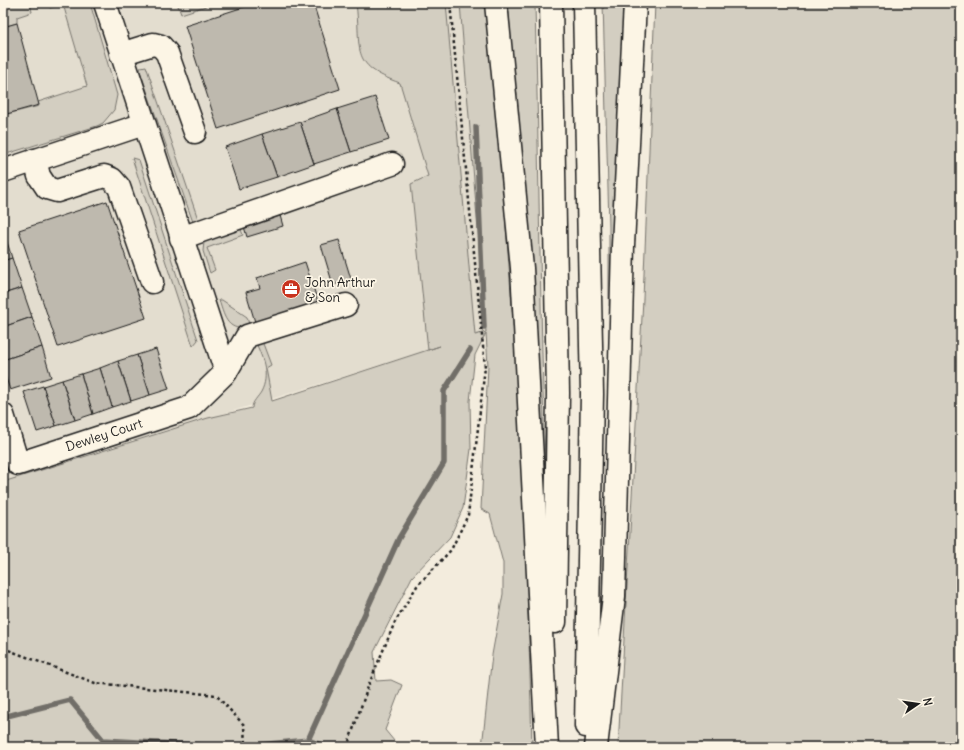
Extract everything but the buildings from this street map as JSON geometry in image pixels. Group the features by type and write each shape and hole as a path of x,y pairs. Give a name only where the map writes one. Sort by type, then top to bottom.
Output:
{"main road":[{"path":"106,3 121,54 226,372"},
{"path":"496,3 522,268 547,747"},
{"path":"551,3 558,393 553,747"},
{"path":"584,3 592,394 586,747"},
{"path":"596,747 614,596 623,245 635,3"},
{"path":"121,54 153,44 161,46 168,53 195,132"},
{"path":"3,171 144,124"},
{"path":"35,160 39,176 47,188 57,191 104,176 112,179 119,187 152,282"},
{"path":"181,238 392,164"},
{"path":"226,372 247,336 346,305"},
{"name":"Dewley Court","path":"3,415 18,464 189,408 226,372"}],"path":[{"path":"347,746 369,684 395,622 417,586 451,550 468,515 485,367 450,3"},
{"path":"3,648 95,683 216,695 244,725 244,747"}],"shaded area":[{"path":"3,3 460,3 486,332 3,483"},
{"path":"3,3 30,3 32,12 17,17 17,23 3,27"},
{"path":"48,3 90,3 117,95 114,110 103,123 97,126 3,155 3,115 39,106 38,102 87,86 63,4 50,8"},
{"path":"177,3 215,3 181,14"},
{"path":"356,3 446,3 475,335 486,332 460,3 485,3 503,188 522,467 532,747 482,747 492,655 503,594 503,563 490,514 481,509 488,366 486,333 475,355 470,401 471,449 463,508 450,537 412,577 374,652 376,681 391,680 402,685 385,730 399,747 3,747 3,482 208,418 252,408 264,386 265,373 263,361 256,343 262,341 271,365 266,368 272,401 428,350 411,184 428,176 400,83 383,76 372,69 365,62 361,54"},
{"path":"508,3 535,3 545,463 542,467 525,208"},
{"path":"603,3 632,3 612,308 609,306 609,226"},
{"path":"655,3 961,3 961,747 618,747 643,299"},
{"path":"146,66 200,225 194,225 140,71 141,67"},
{"path":"132,158 139,160 198,340 193,346"},
{"path":"239,224 243,235 207,248 215,270 210,273 203,251 204,242"},
{"path":"219,300 222,300 247,317 250,328 237,328 228,323"}],"waterway":[{"path":"476,127 484,327"},
{"path":"308,740 399,538 444,463 444,391 470,350"},
{"path":"3,717 70,700 103,740 227,747"},
{"path":"239,747 308,740 327,747"}],"place":[{"name":"John Arthur & Son","path":"291,289"}]}
